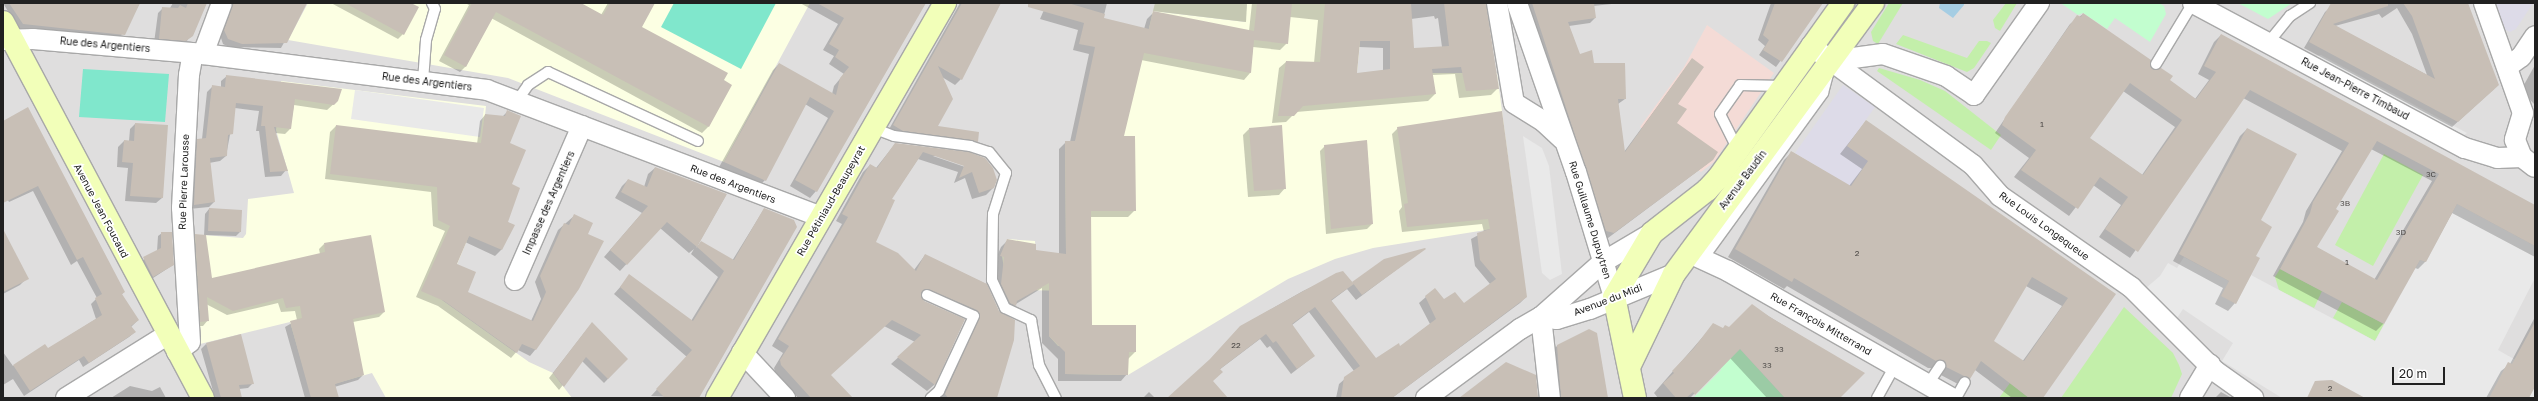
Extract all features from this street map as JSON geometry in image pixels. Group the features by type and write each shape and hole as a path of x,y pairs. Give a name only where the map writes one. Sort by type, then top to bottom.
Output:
{"main road":[{"name":"Rue Pétiniaud-Beaupeyrat","path":"717,398 742,352 822,217 945,3"},
{"path":"1635,398 1614,297 1652,233 1707,190 1738,150 1782,86 1843,3"},
{"name":"Avenue Baudin","path":"1629,367 1674,274 1696,256 1873,3"},
{"name":"Avenue Jean Foucaud","path":"6,33 202,398"}],"street":[{"path":"198,54 222,3"},
{"name":"Rue Guillaume Dupuytren","path":"1497,3 1514,103 1544,122 1565,142"},
{"name":"Rue Guillaume Dupuytren","path":"1517,3 1565,142 1614,297"},
{"path":"1831,61 1883,54 1946,76 1974,95 2039,3"},
{"name":"Rue Jean-Pierre Timbaud","path":"2193,3 2465,148 2497,158 2528,162"},
{"path":"2484,3 2524,113 2516,140 2528,162"},
{"name":"Rue des Argentiers","path":"6,33 198,54 487,90 822,217"},
{"path":"2507,67 2521,57 2535,36"},
{"name":"Rue Louis Longequeue","path":"1811,46 1980,167 2000,196 2131,287 2225,380 2253,398"},
{"name":"Rue Pierre Larousse","path":"172,343 190,342 182,208 189,76 198,54"},
{"name":"Impasse des Argentiers","path":"515,280 582,126"},
{"path":"1603,262 1652,233"},
{"name":"Rue François Mitterrand","path":"1696,256 1728,271 1952,398"},
{"name":"Avenue du Midi","path":"1426,398 1520,329 1540,317 1603,262"},
{"name":"Avenue du Midi","path":"1540,317 1557,319 1590,309 1614,297 1674,274"},
{"path":"1540,317 1550,398"},
{"path":"66,398 172,343"},
{"path":"742,352 785,398"},
{"path":"2190,398 2210,365"}],"lane":[{"path":"423,81 426,40 435,9 432,3"},
{"path":"2156,64 2193,3"},
{"path":"2268,43 2290,16 2310,3"},
{"path":"517,101 528,85 548,72 698,141"},
{"path":"1738,150 1720,114 1740,85 1782,86"},
{"path":"873,128 894,136 970,146 989,152 1006,173 993,214 992,280 1005,308 1031,320 1039,365 1056,398"},
{"path":"927,295 974,316 939,391 931,398"},
{"path":"1877,398 1895,366"},
{"path":"1928,384 1940,366"},
{"path":"1956,398 1965,382"}],"shaded area":[{"path":"3,3 2535,3 2535,398 3,398"},
{"path":"308,3 810,3 724,162 508,78 288,40"},
{"path":"1155,3 1247,3 1246,22 1153,11"},
{"path":"1247,3 1348,3 1362,22 1357,73 1497,73 1517,225 1373,248 1335,259 1288,279 1128,375 1065,374 1065,346 1058,346 1049,336 1049,298 1064,298 1065,291 1026,290 1005,295 1008,294 1002,256 1007,239 1035,241 1036,255 1066,255 1065,141 1075,141 1141,62 1153,11 1245,22"},
{"path":"2491,3 2533,3 2516,29 2510,32 2501,28"},
{"path":"1707,25 1774,73 1714,162 1701,172 1640,127 1684,67"},
{"path":"2321,55 2467,133 2457,140 2306,59"},
{"path":"281,81 486,106 474,224 442,300 529,362 553,373 572,398 386,398 372,373 310,391 290,322 200,344 190,270 189,234 243,238 246,234 248,199 294,193 276,130"},
{"path":"1843,85 1875,107 1847,146 1868,161 1847,191 1848,185 1795,153"},
{"path":"355,90 484,108 480,137 351,119"},
{"path":"1523,136 1542,148 1549,166 1562,274 1550,280 1542,273"},
{"path":"2457,204 2535,246 2535,278 2498,350 2535,371 2535,398 2365,398 2332,380 2315,381 2307,398 2282,398 2222,361 2233,343 2183,309 2177,318 2146,288 2160,276 2168,263 2177,268 2184,257 2229,281 2222,296 2236,304 2251,275 2375,341 2420,260 2426,262"}],"green space":[{"path":"674,3 776,3 741,69 661,27"},
{"path":"1889,3 1903,3 1878,44 1873,41 1871,32"},
{"path":"2006,3 2017,3 2000,31 1995,28 1993,20"},
{"path":"2159,3 2164,6 2166,14 2150,42 2115,18 2107,29 2083,13 2078,15 2062,4"},
{"path":"2238,3 2292,3 2268,19"},
{"path":"1903,35 1967,58 1979,41 1987,41 1991,43 1974,68 1967,72 1896,44"},
{"path":"1879,68 1920,80 1945,91 2001,135 1991,150 1877,71"},
{"path":"83,69 169,74 165,122 79,117"},
{"path":"2384,154 2423,175 2373,266 2335,245"},
{"path":"2280,269 2322,291 2314,308 2279,290 2275,277"},
{"path":"2342,302 2384,324 2375,341 2333,318"},
{"path":"2124,307 2173,353 2182,374 2171,398 2061,398"},
{"path":"1740,349 1785,398 1693,398 1721,370 1719,367"},
{"path":"2010,383 2029,398 1999,398"}],"water":[{"path":"1940,3 1964,3 1964,5 1953,18 1939,8"}],"building":[{"path":"9,3 140,3 125,35 23,24"},
{"path":"188,3 207,3 193,36 186,41 159,39 162,7 178,8 180,5 186,8"},
{"path":"233,3 307,3 287,43 242,44 228,39 224,30"},
{"path":"345,3 411,3 419,7 404,35"},
{"path":"472,3 581,3 603,15 610,3 655,3 642,27 728,73 724,80 732,85 709,127 496,12 466,67 444,55"},
{"path":"817,3 926,3 817,192 795,180 834,111 810,97 766,181 724,162 779,63 836,95 840,78 849,67 835,57 839,50 829,44 844,18"},
{"path":"962,3 1001,3 962,80 938,66 953,99 938,126 979,132 978,142 903,131 893,125"},
{"path":"1028,3 1068,3 1105,14 1104,18 1149,29 1153,11 1254,31 1257,3 1292,3 1288,44 1254,40 1251,73 1144,53 1124,136 1135,136 1136,211 1091,211 1092,325 1136,325 1136,352 1129,352 1128,375 1065,374 1065,352 1049,336 1049,283 1017,301 1016,306 1010,303 1001,284 1004,257 1000,256 1007,239 1036,244 1036,250 1066,254 1065,141 1075,141 1095,47 1079,44 1084,23 1028,7"},
{"path":"1325,3 1411,3 1414,48 1449,46 1444,3 1486,3 1499,89 1466,91 1461,67 1432,69 1436,94 1303,106 1294,116 1278,116 1286,61 1320,62","holes":["1360,41 1390,41 1390,69 1357,73"]},
{"path":"1532,3 1594,3 1596,18 1568,22 1580,54 1592,50 1594,63 1625,63 1626,99 1618,99 1625,152 1692,58 1704,67 1678,104 1687,109 1677,123 1718,152 1713,160 1614,233 1606,231"},
{"path":"1775,3 1823,3 1782,62 1763,50 1769,40 1763,35"},
{"path":"2331,3 2388,3 2388,6 2333,24 2435,79 2412,16 2403,3 2468,3 2499,85 2458,122 2309,42"},
{"path":"2083,13 2151,60 2152,69 2161,68 2173,76 2170,80 2196,99 2216,72 2204,66 2221,34 2535,205 2535,246 2457,204 2426,262 2420,260 2384,324 2280,269 2310,213 2313,202 2349,143 2250,90 2138,252 2105,229 2128,197 2100,177 2078,209 2021,170 2036,150 2002,125 2005,117 2077,15 2081,17","holes":["2130,83 2182,120 2143,175 2090,138","2377,141 2439,174 2377,280 2317,247 2339,211 2336,209"]},
{"path":"226,75 342,89 338,101 334,105 295,99 291,129 274,127 288,171 270,172 265,126 261,126 263,106 236,103 233,134 228,135 227,156 210,158 215,202 194,205 197,139 206,138 212,85 225,87"},
{"path":"28,107 125,292 122,294 139,320 131,326 136,332 89,363 84,356 30,391 13,365 45,344 48,348 102,315 95,298 102,294 83,257 77,260 38,186 3,203 3,121"},
{"path":"507,110 521,116 510,143 526,150 512,184 520,188 508,222 515,225 502,250 469,236 457,264 476,272 468,292 533,321 546,292 540,276 564,223 569,225 574,214 593,223 588,234 604,241 579,289 536,350 522,344 517,353 444,301 421,291 450,226 438,220 437,187 330,174 336,125 481,143 485,114 505,116"},
{"path":"1502,111 1527,297 1392,398 1341,398 1344,377 1360,366 1315,307 1292,324 1315,356 1297,369 1276,341 1273,343 1266,334 1220,369 1223,372 1213,381 1228,398 1167,398 1210,359 1240,326 1336,273 1343,271 1354,284 1331,300 1376,358 1399,343 1400,346 1436,319 1425,296 1435,288 1444,299 1455,292 1464,303 1496,279 1480,260 1477,233 1490,229 1488,219 1407,227 1404,204 1408,203 1397,127"},
{"path":"1866,120 2116,294 2043,398 2029,398 1981,361 1970,379 1946,367 1943,360 1936,361 1794,278 1792,282 1735,249 1791,151 1851,186 1868,161 1847,146","holes":["2032,277 2068,298 2024,361 1994,341"]},
{"path":"135,123 168,125 163,198 130,196 133,163 122,162 124,140 134,141"},
{"path":"1282,125 1286,189 1254,191 1249,128"},
{"path":"2247,128 2297,154 2261,220 2272,227 2256,256 2260,258 2236,304 2221,296 2229,281 2179,254"},
{"path":"1367,140 1373,224 1331,229 1324,145"},
{"path":"895,143 969,152 985,158 993,168 997,180 994,188 979,193 972,172 959,178 964,166 923,152 892,199 895,200 876,242 898,253 916,271 925,254 987,284 999,311 1015,320 1014,340 997,398 948,398 945,394 980,315 977,310 927,289 921,293 924,301 965,319 935,385 897,357 921,335 892,320 831,375 853,398 811,398 781,365 780,360 789,346 778,339 848,217 842,214 870,164 877,168"},
{"path":"655,167 727,194 697,247 667,222 627,265 610,250 648,206 621,192 628,179 647,187"},
{"path":"209,208 242,210 241,232 208,231"},
{"path":"764,208 794,220 797,227 699,398 665,398 656,389 692,350 620,287 629,274 693,321 724,271 697,247 701,241 734,260"},
{"path":"3,229 29,279 3,292"},
{"path":"161,232 172,232 174,265 153,277 143,257 161,248"},
{"path":"195,234 206,235 212,278 325,252 324,243 371,235 385,312 353,319 364,375 335,384 339,398 311,398 290,321 302,318 300,306 286,308 283,298 233,311 207,297 209,321 200,322"},
{"path":"1425,248 1426,249 1362,295 1352,282 1384,259"},
{"path":"1752,304 1770,317 1865,373 1840,398 1785,398 1740,349 1695,395 1693,392 1686,398 1676,398 1663,383 1674,373 1672,371 1694,348 1713,323 1723,328 1725,325 1729,327"},
{"path":"592,322 628,359 608,379 586,357 564,387 553,373"},
{"path":"2535,322 2535,387 2529,398 2489,398 2508,362 2512,364"},
{"path":"1589,329 1597,333 1608,398 1561,398 1557,345"},
{"path":"241,334 254,384 239,385 242,398 221,398 206,343"},
{"path":"1506,362 1536,375 1538,398 1459,398"},
{"path":"2332,380 2365,398 2307,398 2315,381"}]}
